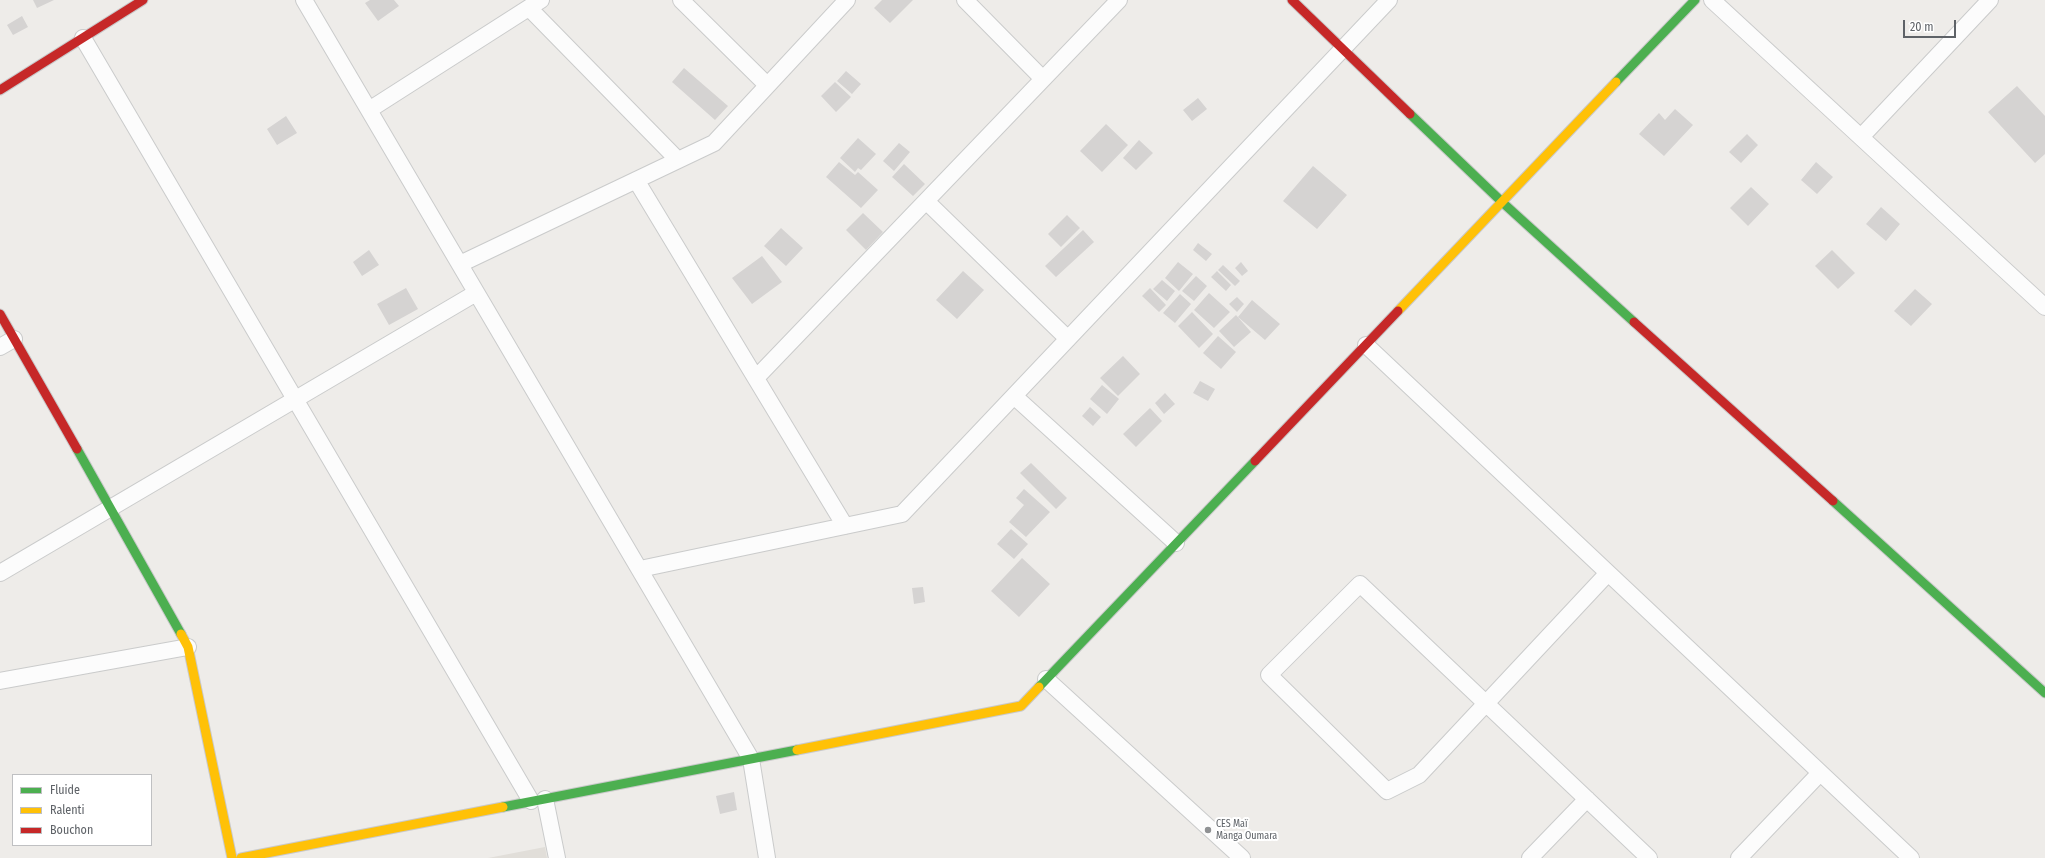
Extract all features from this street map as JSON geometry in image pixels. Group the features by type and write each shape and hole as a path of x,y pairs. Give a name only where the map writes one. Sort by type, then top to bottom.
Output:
{"street":[{"path":"0,90 144,0"},
{"path":"304,0 751,759 767,858"},
{"path":"681,0 768,85"},
{"path":"460,264 714,143 847,0"},
{"path":"964,0 1043,79"},
{"path":"756,378 1120,0"},
{"path":"1292,0 1502,202 2045,693"},
{"path":"640,569 902,514 1389,0"},
{"path":"241,858 1021,706 1695,0"},
{"path":"1712,0 2045,307"},
{"path":"1861,137 1990,0"},
{"path":"369,110 535,4 678,160"},
{"path":"83,38 295,399 538,800 557,858"},
{"path":"636,180 845,526"},
{"path":"926,201 1068,339"},
{"path":"0,573 476,293"},
{"path":"0,314 111,508 188,647 232,858"},
{"path":"0,347 14,339"},
{"path":"1366,345 1911,858"},
{"path":"1014,396 1176,543"},
{"path":"1608,573 1486,703 1419,775 1388,791 1269,674 1360,584 1486,703 1649,858"},
{"path":"0,681 188,647"},
{"path":"1046,679 1242,858"},
{"path":"1739,858 1820,772"},
{"path":"1530,858 1587,799"}],"shaded area":[{"path":"545,847 547,858 488,858"}],"building":[{"path":"33,0 54,0 37,8"},
{"path":"370,0 394,0 399,6 378,21 365,3"},
{"path":"882,0 913,0 890,23 874,8"},
{"path":"22,16 28,27 13,35 7,25"},
{"path":"684,68 728,106 715,120 672,82"},
{"path":"846,71 861,84 852,94 837,81"},
{"path":"835,82 851,97 836,112 821,96"},
{"path":"2017,86 2045,116 2045,154 2035,163 1988,112"},
{"path":"1198,98 1207,109 1192,121 1183,110"},
{"path":"1675,109 1693,125 1664,156 1639,134 1659,113 1665,120"},
{"path":"286,116 297,133 277,145 267,129"},
{"path":"1106,124 1128,145 1102,172 1080,151"},
{"path":"1747,134 1758,145 1741,163 1729,152"},
{"path":"858,138 876,154 861,170 858,168 855,172 840,158"},
{"path":"1139,140 1153,153 1136,170 1123,158"},
{"path":"899,143 910,152 894,171 883,161"},
{"path":"839,162 855,175 858,172 878,190 861,208 826,177"},
{"path":"1816,162 1833,177 1817,194 1801,180"},
{"path":"904,164 925,184 913,196 892,177"},
{"path":"1313,166 1347,195 1317,229 1283,201"},
{"path":"1751,187 1769,204 1748,226 1730,208"},
{"path":"1881,207 1900,224 1886,241 1866,224"},
{"path":"863,213 883,232 866,250 846,230"},
{"path":"1067,215 1080,228 1061,247 1048,234"},
{"path":"781,228 803,248 786,266 764,246"},
{"path":"1083,230 1094,242 1056,277 1045,266"},
{"path":"1198,243 1212,254 1206,261 1193,250"},
{"path":"369,250 379,265 362,276 353,262"},
{"path":"1832,250 1855,273 1838,289 1815,266"},
{"path":"762,256 782,282 752,304 732,278"},
{"path":"1178,262 1193,274 1179,291 1165,278"},
{"path":"1241,262 1248,271 1242,276 1235,268"},
{"path":"1223,265 1240,281 1235,286 1218,270"},
{"path":"963,271 984,290 957,319 936,300"},
{"path":"1217,271 1231,285 1226,291 1211,277"},
{"path":"1196,276 1207,286 1194,301 1182,291"},
{"path":"1162,280 1175,291 1167,301 1153,289"},
{"path":"406,288 418,309 389,325 377,304"},
{"path":"1150,288 1166,305 1159,312 1142,296"},
{"path":"1915,289 1932,304 1911,326 1894,311"},
{"path":"1209,293 1230,312 1214,328 1194,310"},
{"path":"1180,294 1191,304 1175,323 1163,313"},
{"path":"1237,297 1244,304 1237,312 1229,304"},
{"path":"1252,300 1280,324 1265,340 1238,317"},
{"path":"1192,312 1213,334 1199,348 1178,326"},
{"path":"1236,315 1251,332 1234,347 1219,331"},
{"path":"1218,336 1236,352 1221,369 1203,353"},
{"path":"1123,356 1140,374 1118,396 1100,378"},
{"path":"1200,381 1215,389 1208,401 1193,393"},
{"path":"1102,385 1119,399 1107,414 1090,399"},
{"path":"1165,393 1175,404 1164,414 1155,403"},
{"path":"1090,407 1101,417 1093,426 1082,416"},
{"path":"1150,408 1162,421 1136,447 1123,434"},
{"path":"1031,463 1067,498 1056,509 1020,473"},
{"path":"1024,489 1050,512 1026,537 1009,522 1024,505 1016,498"},
{"path":"1011,529 1028,544 1014,559 997,544"},
{"path":"1022,558 1050,584 1019,617 991,591"},
{"path":"923,587 925,602 914,604 912,588"},
{"path":"734,792 737,810 720,814 716,796"}],"traffic: fast":[{"path":"1616,82 1695,0"},
{"path":"1410,114 1502,202 1634,322"},
{"path":"77,449 181,634"},
{"path":"1039,687 1255,461"},
{"path":"1833,501 2045,693"},
{"path":"503,807 797,750"}],"traffic: slow":[{"path":"1398,311 1616,82"},
{"path":"181,634 188,647 232,858"},
{"path":"797,750 1021,706 1039,687"},
{"path":"241,858 503,807"}],"traffic: jam":[{"path":"0,90 143,0"},
{"path":"1292,0 1410,114"},
{"path":"1255,461 1398,311"},
{"path":"0,314 77,449"},
{"path":"1634,322 1833,501"}],"place":[{"name":"CES Maï Manga Oumara","path":"1208,830"}]}
